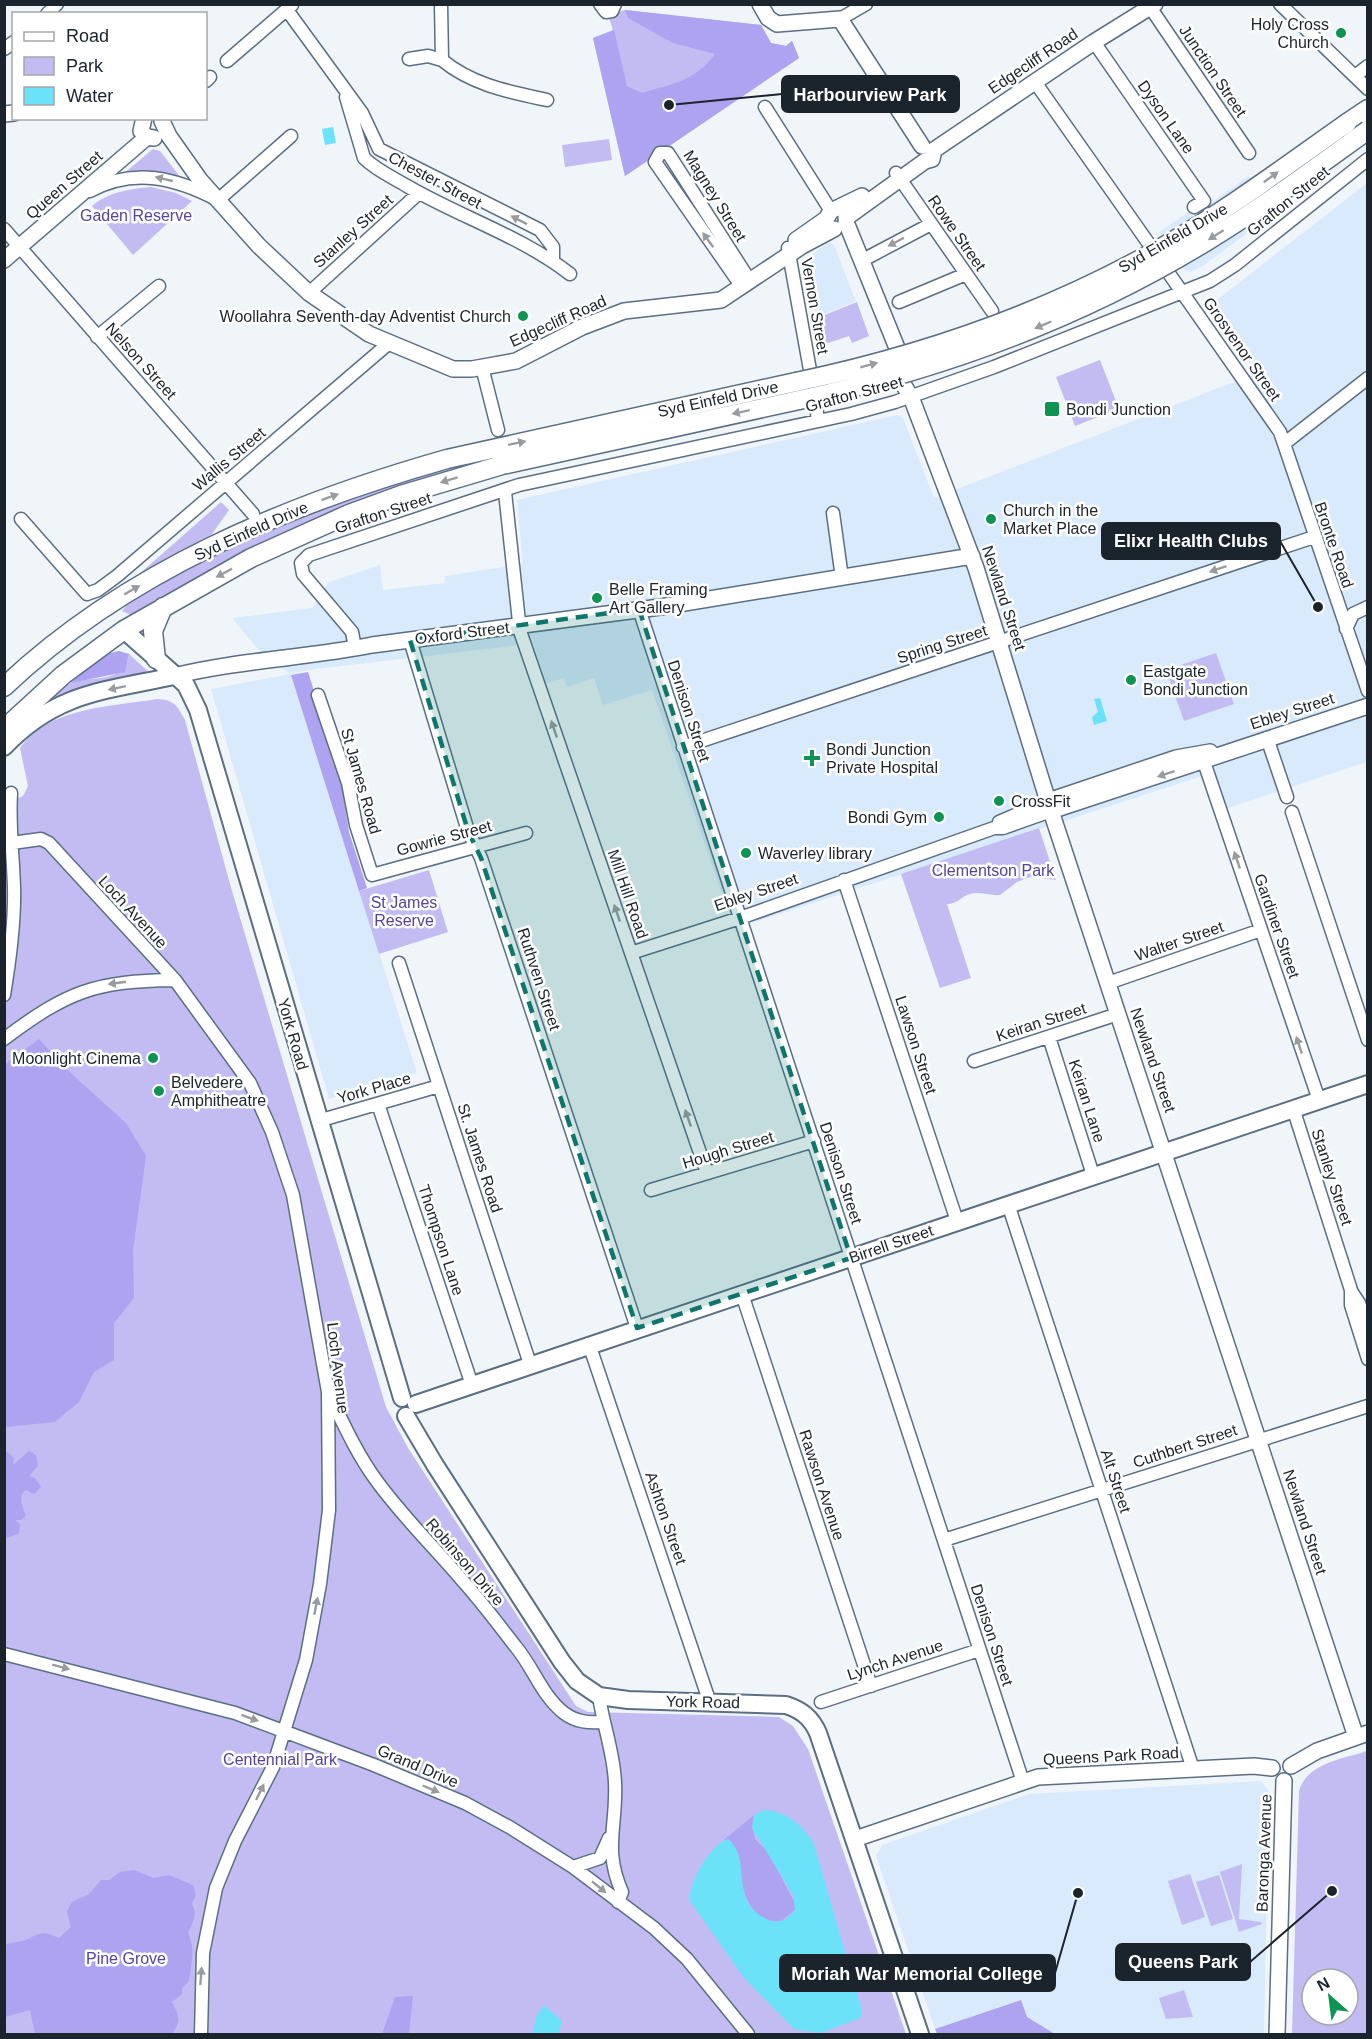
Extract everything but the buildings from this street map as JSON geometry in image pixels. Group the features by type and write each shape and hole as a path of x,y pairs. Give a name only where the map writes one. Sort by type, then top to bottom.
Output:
{"main road":[{"name":"Syd Einfeld Drive","path":"124,630 299,534 422,488 502,465 805,389 872,364 949,342 1024,314 1167,244 1225,209 1368,109"},
{"name":"Syd Einfeld Drive","path":"50,647 112,602 199,554 292,511 343,492 447,459 805,389 876,381 954,359 1030,330 1105,297 1177,259 1235,223 1368,129"},
{"path":"156,659 153,632 163,607"},
{"path":"4,687 50,647 78,636 106,618 116,621 174,676"},
{"path":"4,729 42,693 124,630"},
{"path":"4,747 33,720 62,703 81,696 174,676"},
{"name":"York Road","path":"174,676 187,686 198,710 318,1121 408,1406 435,1465 562,1662 577,1681 599,1696 628,1700 779,1704 804,1712 818,1733 920,2034"},
{"path":"4,714 20,700 42,693"},
{"name":"Birrell Street","path":"408,1406 1368,1084"}],"street":[{"path":"441,4 442,60"},
{"path":"600,4 606,12 612,11 615,4"},
{"path":"760,4 768,18 777,24 839,12 866,4"},
{"path":"1280,4 1368,89"},
{"name":"Edgecliff Road","path":"161,120 169,136 200,180 260,246 309,293 359,328 388,344 443,366 464,369 482,367 516,361 582,327 624,311 721,300 788,251 837,220 898,176 925,153 1152,6"},
{"name":"Junction Street","path":"1152,6 1250,153"},
{"path":"227,61 290,7"},
{"name":"Chester Street","path":"290,7 345,93 362,113 379,149 540,231 552,247 553,261"},
{"path":"839,12 925,153"},
{"name":"Dyson Lane","path":"1094,42 1204,201 1194,207"},
{"path":"409,59 428,56 442,60 452,68 496,89 547,100"},
{"path":"1355,76 1368,66"},
{"path":"1035,81 1149,244"},
{"name":"Chester Street","path":"345,93 364,158 419,193 553,261 570,274"},
{"path":"765,107 837,220 861,261 893,349 837,220"},
{"name":"Queen Street","path":"4,260 79,197 143,129 161,133 161,120"},
{"name":"Edgecliff Road","path":"143,129 200,180"},
{"path":"79,197 113,181 144,176 194,187 218,201 291,136"},
{"name":"Magney Street","path":"660,153 669,153 744,282 655,162 660,153"},
{"name":"Grafton Street","path":"355,648 352,632 303,574 301,566 305,557 505,492 519,485 818,421 908,388 994,367 1183,294 1229,269 1368,159"},
{"name":"Rowe Street","path":"898,176 992,311"},
{"name":"Stanley Street","path":"309,293 419,193"},
{"path":"861,261 931,224"},
{"name":"Nelson Street","path":"4,229 253,514"},
{"name":"Vernon Street","path":"788,251 805,389 818,421"},
{"path":"899,302 966,274"},
{"name":"Grosvenor Street","path":"1170,275 1280,432 1285,443"},
{"path":"97,337 159,285"},
{"name":"Wallis Street","path":"21,519 87,594 109,583 388,344"},
{"path":"482,367 498,430"},
{"path":"1285,443 1368,378"},
{"name":"Newland Street","path":"908,388 972,556 1049,806 1259,1440 1362,1735"},
{"name":"Bronte Road","path":"1285,443 1314,537 1368,691"},
{"name":"Mill Hill Road","path":"505,492 519,626 707,1173"},
{"path":"833,513 842,578"},
{"name":"Spring Street","path":"683,747 1314,537"},
{"name":"Oxford Street","path":"174,676 203,669 639,609 972,556"},
{"path":"1346,629 1353,614 1368,607"},
{"name":"Denison Street","path":"639,609 1023,1782"},
{"name":"Ruthven Street","path":"410,640 468,831 476,847 637,1328"},
{"name":"St James Road","path":"318,695 348,783 356,825 372,875"},
{"name":"Ebley Street","path":"631,953 740,918 994,828 1000,821 1204,762 1228,751 1368,706"},
{"path":"1267,738 1287,797"},
{"name":"Ebley Street","path":"1049,806 1176,758 1228,751"},
{"name":"Gardiner Street","path":"1204,762 1319,1100"},
{"path":"4,994 11,956 14,890 9,816 11,794"},
{"path":"1292,812 1368,1040"},
{"name":"Gowrie Street","path":"372,875 526,833"},
{"name":"Loch Avenue","path":"12,843 41,839 49,843 175,980 250,1083 272,1132 293,1195 328,1392 329,1510 320,1584 306,1660 273,1767 235,1841 216,1888 203,1953 201,2034"},
{"name":"Lawson Street","path":"844,880 957,1221"},
{"name":"Walter Street","path":"1108,983 1261,930"},
{"name":"St. James Road","path":"399,963 530,1364"},
{"path":"4,1039 44,1009 100,985 135,980 175,980"},
{"name":"Keiran Street","path":"974,1061 1118,1014"},
{"name":"Keiran Lane","path":"1049,1037 1093,1175"},
{"name":"York Place","path":"318,1121 439,1086"},
{"name":"Thompson Lane","path":"378,1104 472,1385"},
{"name":"Stanley Street","path":"1293,1108 1351,1290 1359,1303 1368,1329"},
{"name":"Hough Street","path":"651,1190 814,1141"},
{"name":"Alt Street","path":"1008,1204 1193,1769"},
{"name":"Stanley Street","path":"1351,1290 1351,1305 1368,1359"},
{"name":"Rawson Avenue","path":"742,1294 871,1686"},
{"name":"Ashton Street","path":"589,1344 710,1703"},
{"name":"Robinson Drive","path":"328,1392 352,1443 375,1478 411,1525 461,1579 519,1651 549,1697 564,1713 576,1720 587,1723 603,1722"},
{"name":"Cuthbert Street","path":"944,1540 1368,1406"},
{"name":"Lynch Avenue","path":"821,1702 979,1650"},
{"name":"Grand Drive","path":"4,1654 235,1713 465,1803 511,1828 573,1867 654,1928 687,1959 748,2034"},
{"path":"599,1696 614,1764 611,1862 622,1892 618,1902"},
{"path":"1291,1766 1317,1750 1362,1735"},
{"path":"1282,1760 1291,1766 1291,1775 1284,1781 1274,1778 1272,1768 1276,1762 1282,1760"},
{"name":"Queens Park Road","path":"855,1839 1038,1777 1193,1769 1272,1768"},
{"name":"Baronga Avenue","path":"1277,2034 1284,1781"},
{"path":"573,1867 600,1858 614,1822"}],"highlighted area":[{"path":"639,609 851,1258 637,1328 481,858 468,831 410,640"}],"shaded area":[{"path":"1248,176 1273,214 1203,266 1190,272 1183,269 1159,232 1189,212 1193,216"},
{"path":"1367,183 1367,762 1216,812 1205,775 734,929 652,690 603,705 594,678 567,687 564,678 542,685 528,644 308,670 291,674 417,1073 329,1099 211,689 290,674 257,648 232,618 312,608 329,582 380,565 383,590 445,583 445,576 523,564 517,500 897,415 903,418 934,498 1257,373 1209,306"},
{"path":"829,242 834,245 856,301 812,319 804,260"},
{"path":"1261,1781 1269,1791 1264,2034 1055,2034 1027,2017 1020,2000 935,2029 876,1856 882,1845 1029,1794"}],"green space":[{"path":"625,10 761,25 771,43 786,46 792,41 799,58 625,176 593,38 613,30 608,15"},
{"path":"625,10 761,25 771,43 786,46 792,41 799,58 625,176 593,38 614,30 627,86 642,93 674,84 691,76 715,54 673,43 628,18"},
{"path":"609,139 612,160 565,167 562,145"},
{"path":"153,149 160,151 181,178 154,174 122,175"},
{"name":"Gaden Reserve","path":"151,187 176,193 192,201 133,255 92,206 112,194"},
{"path":"857,302 869,336 852,343 849,336 816,347 812,320"},
{"path":"1100,360 1119,409 1075,426 1056,377"},
{"path":"493,457 405,485 324,515 230,559 133,616 122,611 143,593 161,583 298,519 375,491"},
{"path":"221,502 229,510 212,534 137,576"},
{"path":"119,651 129,654 125,672 71,683 105,655"},
{"path":"1216,653 1234,704 1184,721 1166,670"},
{"path":"129,654 152,675 76,693 37,710 71,683 114,675 126,664"},
{"path":"308,672 339,770 349,832 367,888 359,891 291,675"},
{"name":"Centennial Park","path":"157,699 174,704 185,720 230,884 386,1407 408,1448 576,1706 588,1712 779,1717 793,1726 808,1749 906,2034 5,2034 5,804 23,796 28,786 20,748 33,734 47,724 82,711"},
{"name":"Clementson Park","path":"1039,828 1056,880 1030,877 1017,882 1000,895 973,893 954,903 947,904 971,978 940,988 901,874"},
{"name":"St James Reserve","path":"429,870 448,932 379,954 359,891"},
{"path":"39,1039 64,1067 126,1123 146,1156 133,1250 134,1298 114,1323 114,1360 94,1372 79,1402 55,1422 5,1427 5,1064"},
{"path":"4,1449 14,1458 13,1465 29,1451 36,1455 38,1466 29,1476 35,1478 41,1487 34,1494 26,1490 23,1492 22,1502 26,1516 21,1520 15,1520 20,1524 19,1533 5,1539"},
{"path":"1367,1751 1367,2034 1292,2034 1299,1791 1310,1774 1337,1760"},
{"path":"754,1815 752,1828 756,1840 768,1852 795,1903 795,1910 780,1922 767,1920 750,1905 745,1894 733,1845 724,1840"},
{"path":"1242,1864 1239,1919 1262,1924 1239,1932 1220,1872"},
{"name":"Pine Grove","path":"134,1870 154,1878 169,1875 193,1885 196,1894 192,1904 195,1912 194,1918 188,1933 192,1951 189,1981 182,1988 182,1994 172,2002 178,2018 172,2034 35,2034 30,2010 5,2017 5,1945 43,1933 59,1938 71,1927 67,1911 72,1902 89,1894 101,1880 109,1880 120,1872"},
{"path":"1190,1874 1205,1917 1182,1925 1168,1881"},
{"path":"1219,1875 1233,1919 1211,1926 1196,1882"},
{"path":"1184,1990 1193,2017 1166,2019 1159,1998"},
{"path":"413,1996 409,2034 382,2034 395,1997"},
{"path":"1021,2000 1027,2017 1055,2034 937,2034 935,2029"}],"water":[{"path":"333,127 336,143 325,145 322,129"},
{"path":"1100,698 1107,721 1094,725 1092,717 1098,712 1094,699"},
{"path":"763,1810 778,1813 793,1820 814,1844 862,2011 860,2018 821,2033 794,2029 744,1978 690,1901 696,1875 702,1865 714,1849 728,1839 736,1848 740,1859 742,1882 750,1905 759,1914 774,1922 785,1920 795,1910 793,1895 752,1828 754,1815"},
{"path":"544,2005 562,2021 558,2034 532,2034 537,2015"}],"place":[{"name":"Holy Cross Church","path":"1341,33"},
{"name":"Harbourview Park","path":"669,105"},
{"name":"Woollahra Seventh-day Adventist Church","path":"523,316"},
{"name":"Bondi Junction","path":"1052,409"},
{"name":"Church in the Market Place","path":"991,519"},
{"name":"Belle Framing Art Gallery","path":"597,598"},
{"name":"Elixr Health Clubs","path":"1318,607"},
{"name":"Eastgate Bondi Junction","path":"1131,680"},
{"name":"Bondi Junction Private Hospital","path":"812,758"},
{"name":"CrossFit","path":"999,801"},
{"name":"Bondi Gym","path":"939,817"},
{"name":"Waverley library","path":"746,853"},
{"name":"Moonlight Cinema","path":"153,1058"},
{"name":"Belvedere Amphitheatre","path":"159,1091"},
{"name":"Queens Park","path":"1332,1891"},
{"name":"Moriah War Memorial College","path":"1078,1893"}]}
